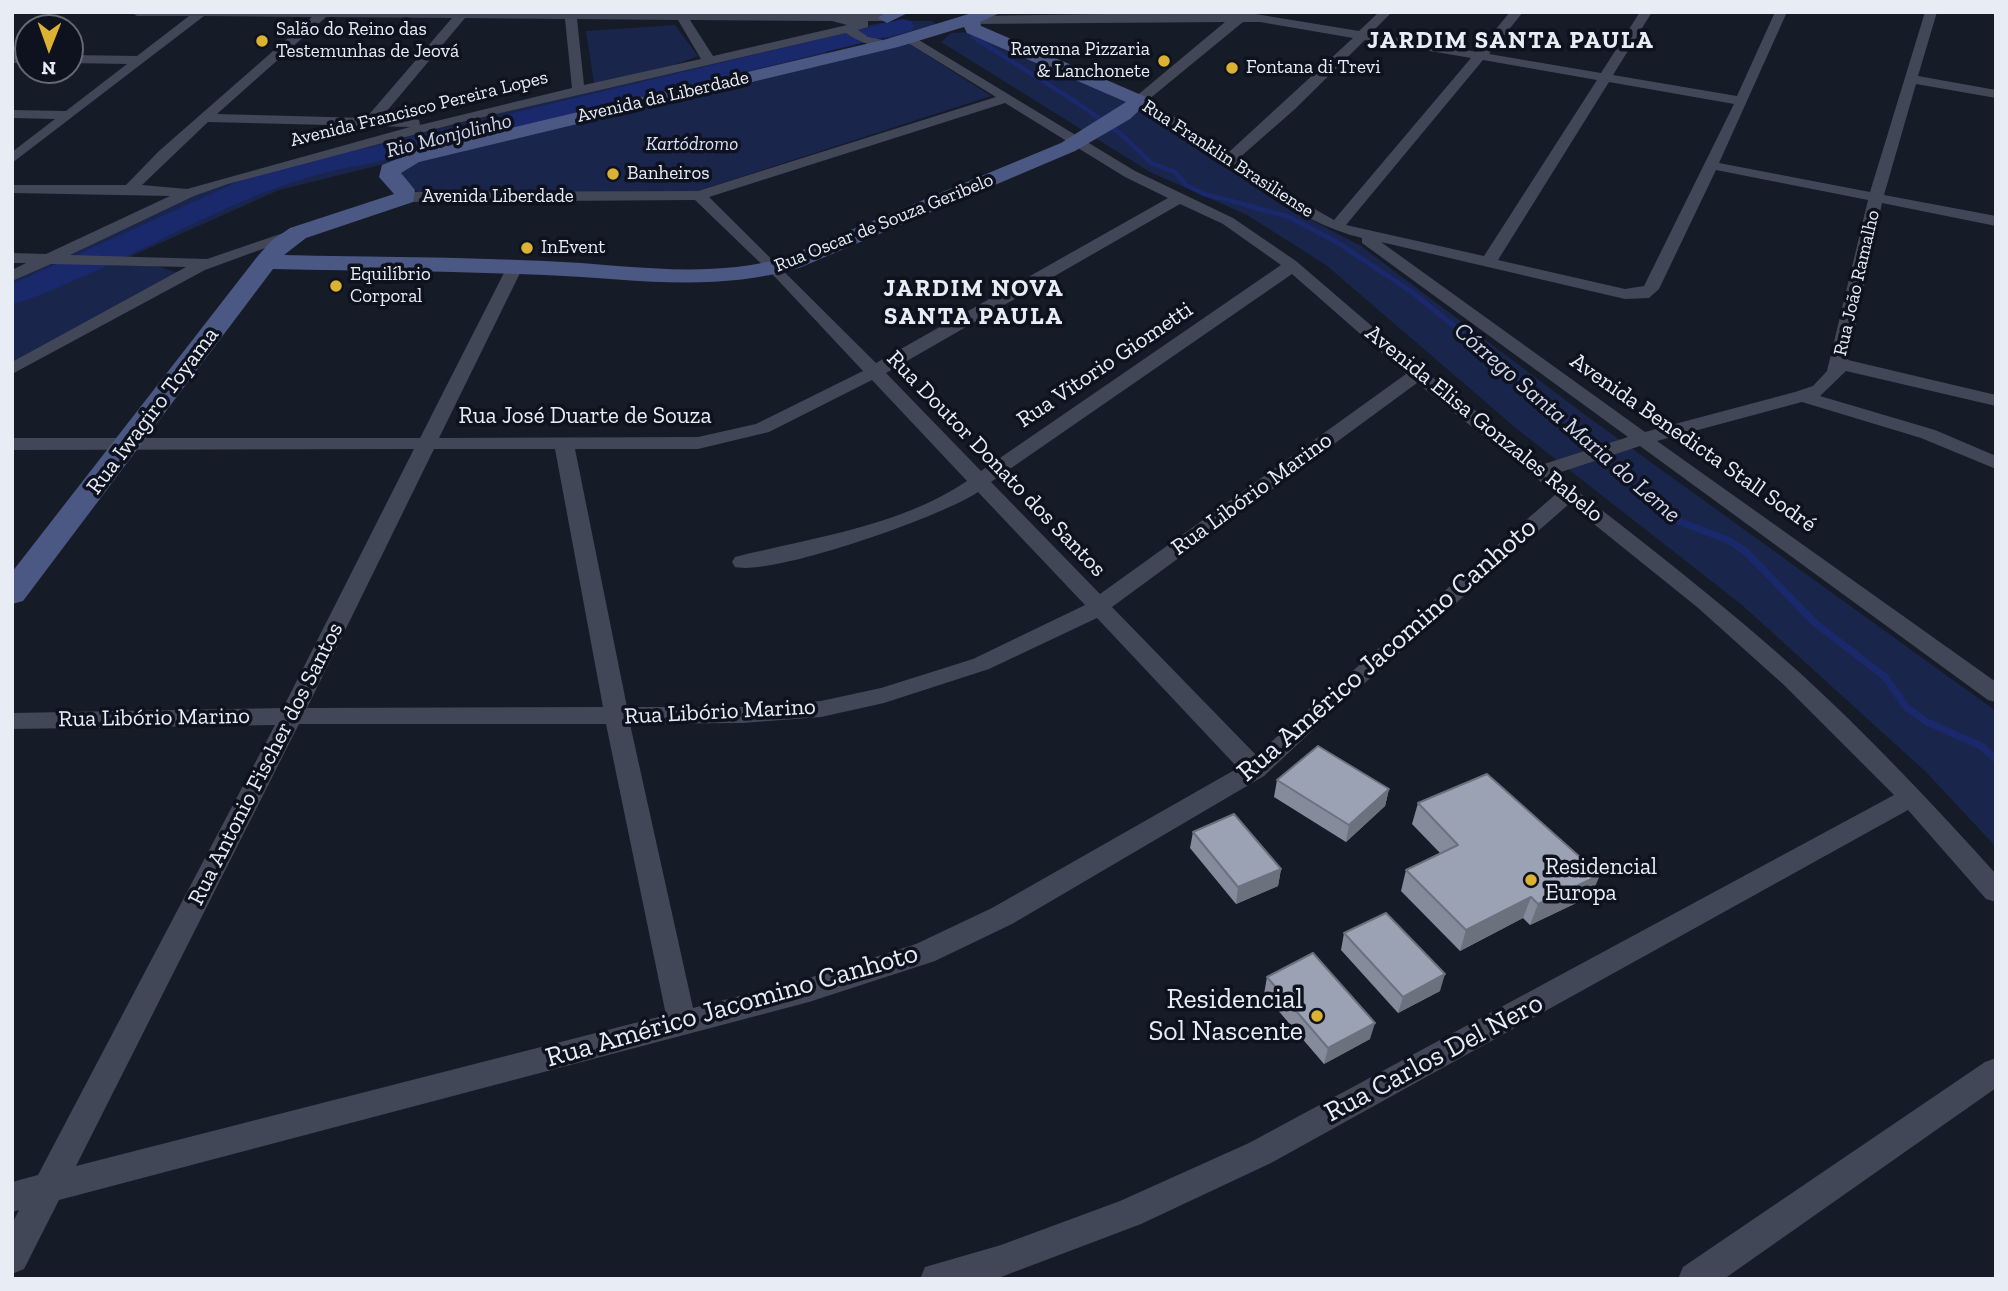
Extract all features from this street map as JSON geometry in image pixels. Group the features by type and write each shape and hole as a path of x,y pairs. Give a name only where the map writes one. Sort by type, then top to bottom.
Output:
{"street":[{"path":"137,12 571,18 680,15 834,18 895,15 971,20 1245,15 1742,101"},
{"path":"971,20 994,12"},
{"path":"1228,160 1290,106 1386,12"},
{"path":"1336,228 1517,12"},
{"path":"1488,263 1646,12"},
{"path":"1360,234 1625,293 1643,294 1651,289 1742,101 1781,12"},
{"name":"Rua João Ramalho","path":"1540,472 1629,443 1802,396 1819,390 1836,373 1877,198 1931,12"},
{"path":"12,159 202,13"},
{"path":"130,189 164,154 323,14"},
{"path":"371,121 462,15"},
{"path":"680,15 708,59"},
{"name":"Avenida Francisco Pereira Lopes","path":"12,276 189,193 438,124 708,59 852,31 895,15"},
{"name":"Rua Oscar de Souza Geribelo","path":"213,263 515,267 716,276 775,268 1087,137 1123,115 1245,15"},
{"path":"571,18 578,86 582,90"},
{"path":"834,18 855,23 852,31 893,41"},
{"name":"Avenida da Liberdade","path":"405,197 404,190 390,177 390,170 412,158 971,20"},
{"name":"Rua Franklin Brasiliense","path":"971,20 973,29 1139,101 1186,128 1278,194 1336,228 1360,234"},
{"name":"Avenida Elisa Gonzales Rabelo","path":"893,41 1087,137 1154,187 1228,221 1290,264 1417,374 1705,602 1792,679 1911,797 1996,892"},
{"path":"84,59 141,60"},
{"path":"1911,79 1996,94"},
{"name":"Avenida Liberdade","path":"12,369 178,278 213,263 405,197 699,195 1006,98"},
{"path":"12,114 69,115"},
{"path":"207,118 438,124"},
{"path":"1710,165 1996,221"},
{"path":"12,189 130,189 189,193"},
{"name":"Rua Doutor Donato dos Santos","path":"699,195 775,268 1255,771"},
{"name":"Rua José Duarte de Souza","path":"12,444 691,443 739,436 793,415 874,372 1180,198"},
{"name":"Rua Iwagiro Toyama","path":"12,594 130,443 265,262 279,246 298,233"},
{"name":"Avenida Benedicta Stall Sodré","path":"1360,234 1629,443 1762,524 1996,694"},
{"path":"12,258 213,263"},
{"name":"Rua Vitorio Giometti","path":"743,562 821,546 932,509 979,482 1284,273 1290,264"},
{"name":"Rua Antonio Fischer dos Santos","path":"12,1258 291,716 515,267"},
{"path":"1840,363 1996,401"},
{"name":"Rua Libório Marino","path":"12,721 291,716 617,717 793,712 853,703 981,664 1063,627 1099,605 1417,374"},
{"path":"1802,396 1928,434 1996,463"},
{"path":"564,443 617,717 682,1023"},
{"name":"Rua Américo Jacomino Canhoto","path":"12,1197 809,990 925,953 1062,884 1255,771 1327,703 1569,494"},
{"name":"Rua Carlos Del Nero","path":"937,1279 1001,1261 1129,1213 1260,1153 1911,797"},
{"path":"1695,1279 1996,1071"}],"green space":[{"path":"893,21 932,21 937,25 888,38 869,36 860,31 869,25"},
{"path":"675,25 698,56 671,66 594,83 586,31"},
{"path":"969,32 1150,110 1277,202 1361,246 1584,414 1996,711 1996,847 1926,772 1742,605 1517,429 1326,265 1247,215 1150,172 941,42 951,33"},
{"path":"807,40 828,54 279,190 127,258 70,258 70,254 198,194 256,175 575,94"},
{"name":"Kartódromo","path":"910,44 991,96 697,191 419,193 398,175 406,163 651,103 655,107"},
{"path":"47,264 158,266 180,274 12,366 12,280"}],"building":[{"path":"1318,746 1389,789 1349,825 1277,780"},
{"path":"1487,774 1600,875 1538,904 1531,897 1466,930 1406,870 1458,845 1418,803"},
{"path":"1234,814 1281,869 1238,887 1193,832"},
{"path":"1386,913 1445,974 1403,997 1344,933"},
{"name":"Residencial Sol Nascente","path":"1313,953 1375,1023 1328,1048 1267,977"}],"waterway":[{"name":"Rio Monjolinho","path":"12,295 111,253 213,203 304,168 368,156 903,26"},
{"name":"Córrego Santa Maria do Leme","path":"972,36 1076,102 1121,134 1151,163 1175,172 1186,185 1204,194 1255,207"},
{"name":"Córrego Santa Maria do Leme","path":"1248,206 1287,216 1335,241 1412,292 1559,411 1621,476"},
{"name":"Córrego Santa Maria do Leme","path":"1621,476 1673,519 1730,541 1746,552 1815,623 1885,677 1906,707 1927,722 1981,746 1996,759"}],"place":[{"name":"Salão do Reino das Testemunhas de Jeová","path":"262,41"},
{"name":"Ravenna Pizzaria & Lanchonete","path":"1164,61"},
{"name":"Fontana di Trevi","path":"1232,68"},
{"name":"Banheiros","path":"613,174"},
{"name":"InEvent","path":"527,248"},
{"name":"Equilíbrio Corporal","path":"336,286"},
{"name":"Residencial Europa","path":"1531,880"},
{"name":"Residencial Sol Nascente","path":"1317,1016"}],"district":[{"name":"JARDIM SANTA PAULA","path":"1511,41"},
{"name":"JARDIM NOVA SANTA PAULA","path":"974,303"}]}
